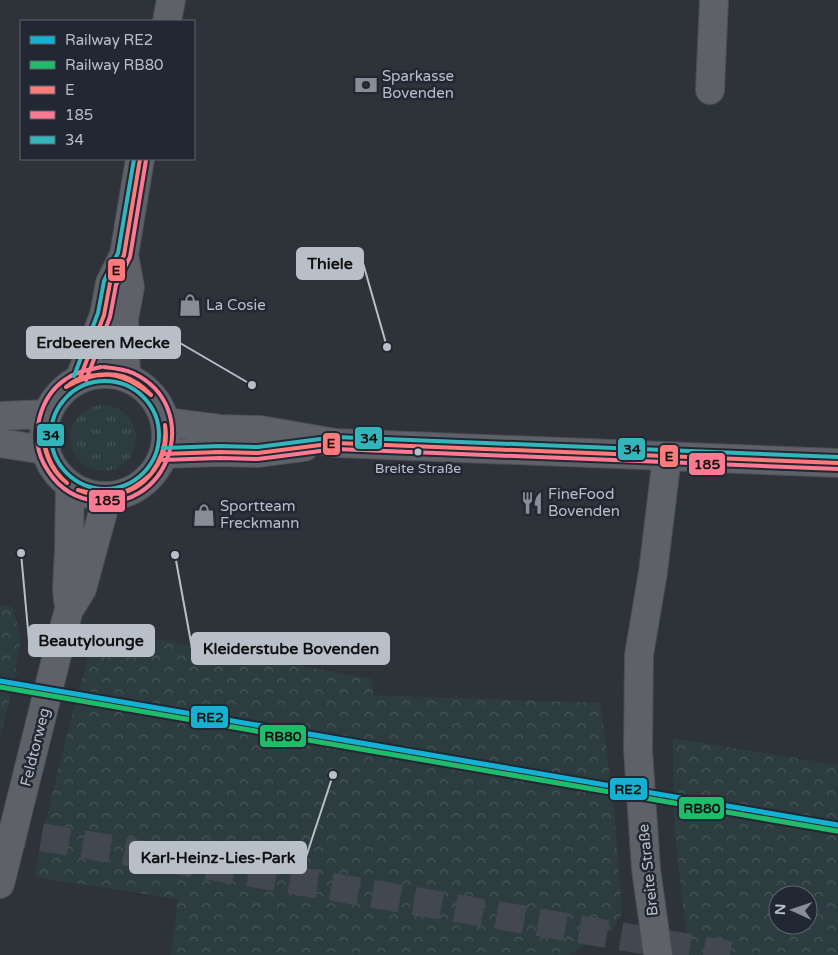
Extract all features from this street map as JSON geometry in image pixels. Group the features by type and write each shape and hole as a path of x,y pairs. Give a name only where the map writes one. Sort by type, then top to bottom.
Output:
{"street":[{"path":"167,20 171,0"},
{"path":"710,90 714,0"},
{"path":"80,378 104,315 110,283 124,255 140,160"},
{"path":"124,255 130,287 124,319 126,377"},
{"path":"103,373 126,377 144,387 157,402 165,422 164,454 155,471 142,484 126,493 107,497 87,494 70,485 54,470 45,450 43,432 47,414 60,393 80,378 103,373"},
{"path":"0,416 47,414"},
{"path":"165,422 220,429 260,430 336,443 838,463"},
{"path":"0,443 45,450"},
{"path":"164,454 258,453 336,443"},
{"name":"Breite Straße","path":"658,955 646,869 638,750 639,655 653,572 667,457"},
{"name":"Feldtorweg","path":"69,610 67,589 70,485"},
{"name":"Feldtorweg","path":"0,884 69,610 82,589 107,497"}],"green space":[{"path":"103,405 116,408 126,415 133,425 136,438 133,451 126,461 116,468 103,471 90,468 80,461 73,451 70,438 73,425 80,415 90,408"},
{"path":"0,605 13,607 21,640 12,691 0,737"},
{"path":"97,628 372,679 373,695 600,703 613,797 621,899 621,915 613,930 568,955 171,955 178,899 34,877 62,752"},
{"path":"673,738 838,765 838,955 689,955 674,829"}],"tunnel":[{"path":"0,830 730,955"}],"rail line":[{"name":"RE2","path":"0,681 838,825"},
{"name":"RB80","path":"0,687 837,831"}],"transit line":[{"name":"34","path":"74,376 98,313 104,281 118,253 134,160"},
{"name":"E","path":"80,378 104,315 110,283 124,255 140,160"},
{"name":"185","path":"86,380 110,317 116,285 130,257 146,160"},
{"name":"185","path":"101,367 74,374 57,386 44,406 40,417 37,441 44,464 52,477 63,488 75,495 90,500 117,501 140,493 157,477 168,456 172,433 168,410 155,389 133,373 104,367"},
{"name":"E","path":"66,387 83,377 108,374 131,379 151,395"},
{"name":"E","path":"66,387 89,377 110,375 130,381 151,395"},
{"name":"34","path":"105,381 126,385 143,397 155,414 159,435 155,456 143,473 126,485 105,489 84,485 67,473 55,456 51,435 55,414 67,397 84,385 105,381"},
{"name":"E","path":"151,474 163,451 165,425"},
{"name":"E","path":"151,474 159,463 164,451 165,425"},
{"name":"34","path":"163,448 258,447 336,437 838,457"},
{"name":"E","path":"44,441 52,464 67,483"},
{"name":"E","path":"44,441 46,453 51,464 67,483"},
{"name":"E","path":"163,454 258,453 336,443 838,463"},
{"name":"185","path":"163,460 258,459 336,449 838,469"},
{"name":"E","path":"78,490 99,495 117,494 134,487 151,474"},
{"name":"E","path":"78,490 98,495 118,494 136,487 151,474"}],"place":[{"name":"Sparkasse Bovenden","path":"366,85"},
{"name":"La Cosie","path":"190,305"},
{"name":"Thiele","path":"387,347"},
{"name":"Erdbeeren Mecke","path":"252,385"},
{"name":"Breite Straße","path":"418,452"},
{"name":"FineFood Bovenden","path":"532,503"},
{"name":"Sportteam Freckmann","path":"204,515"},
{"name":"Beautylounge","path":"21,553"},
{"name":"Kleiderstube Bovenden","path":"175,555"},
{"name":"Karl-Heinz-Lies-Park","path":"333,775"}]}
